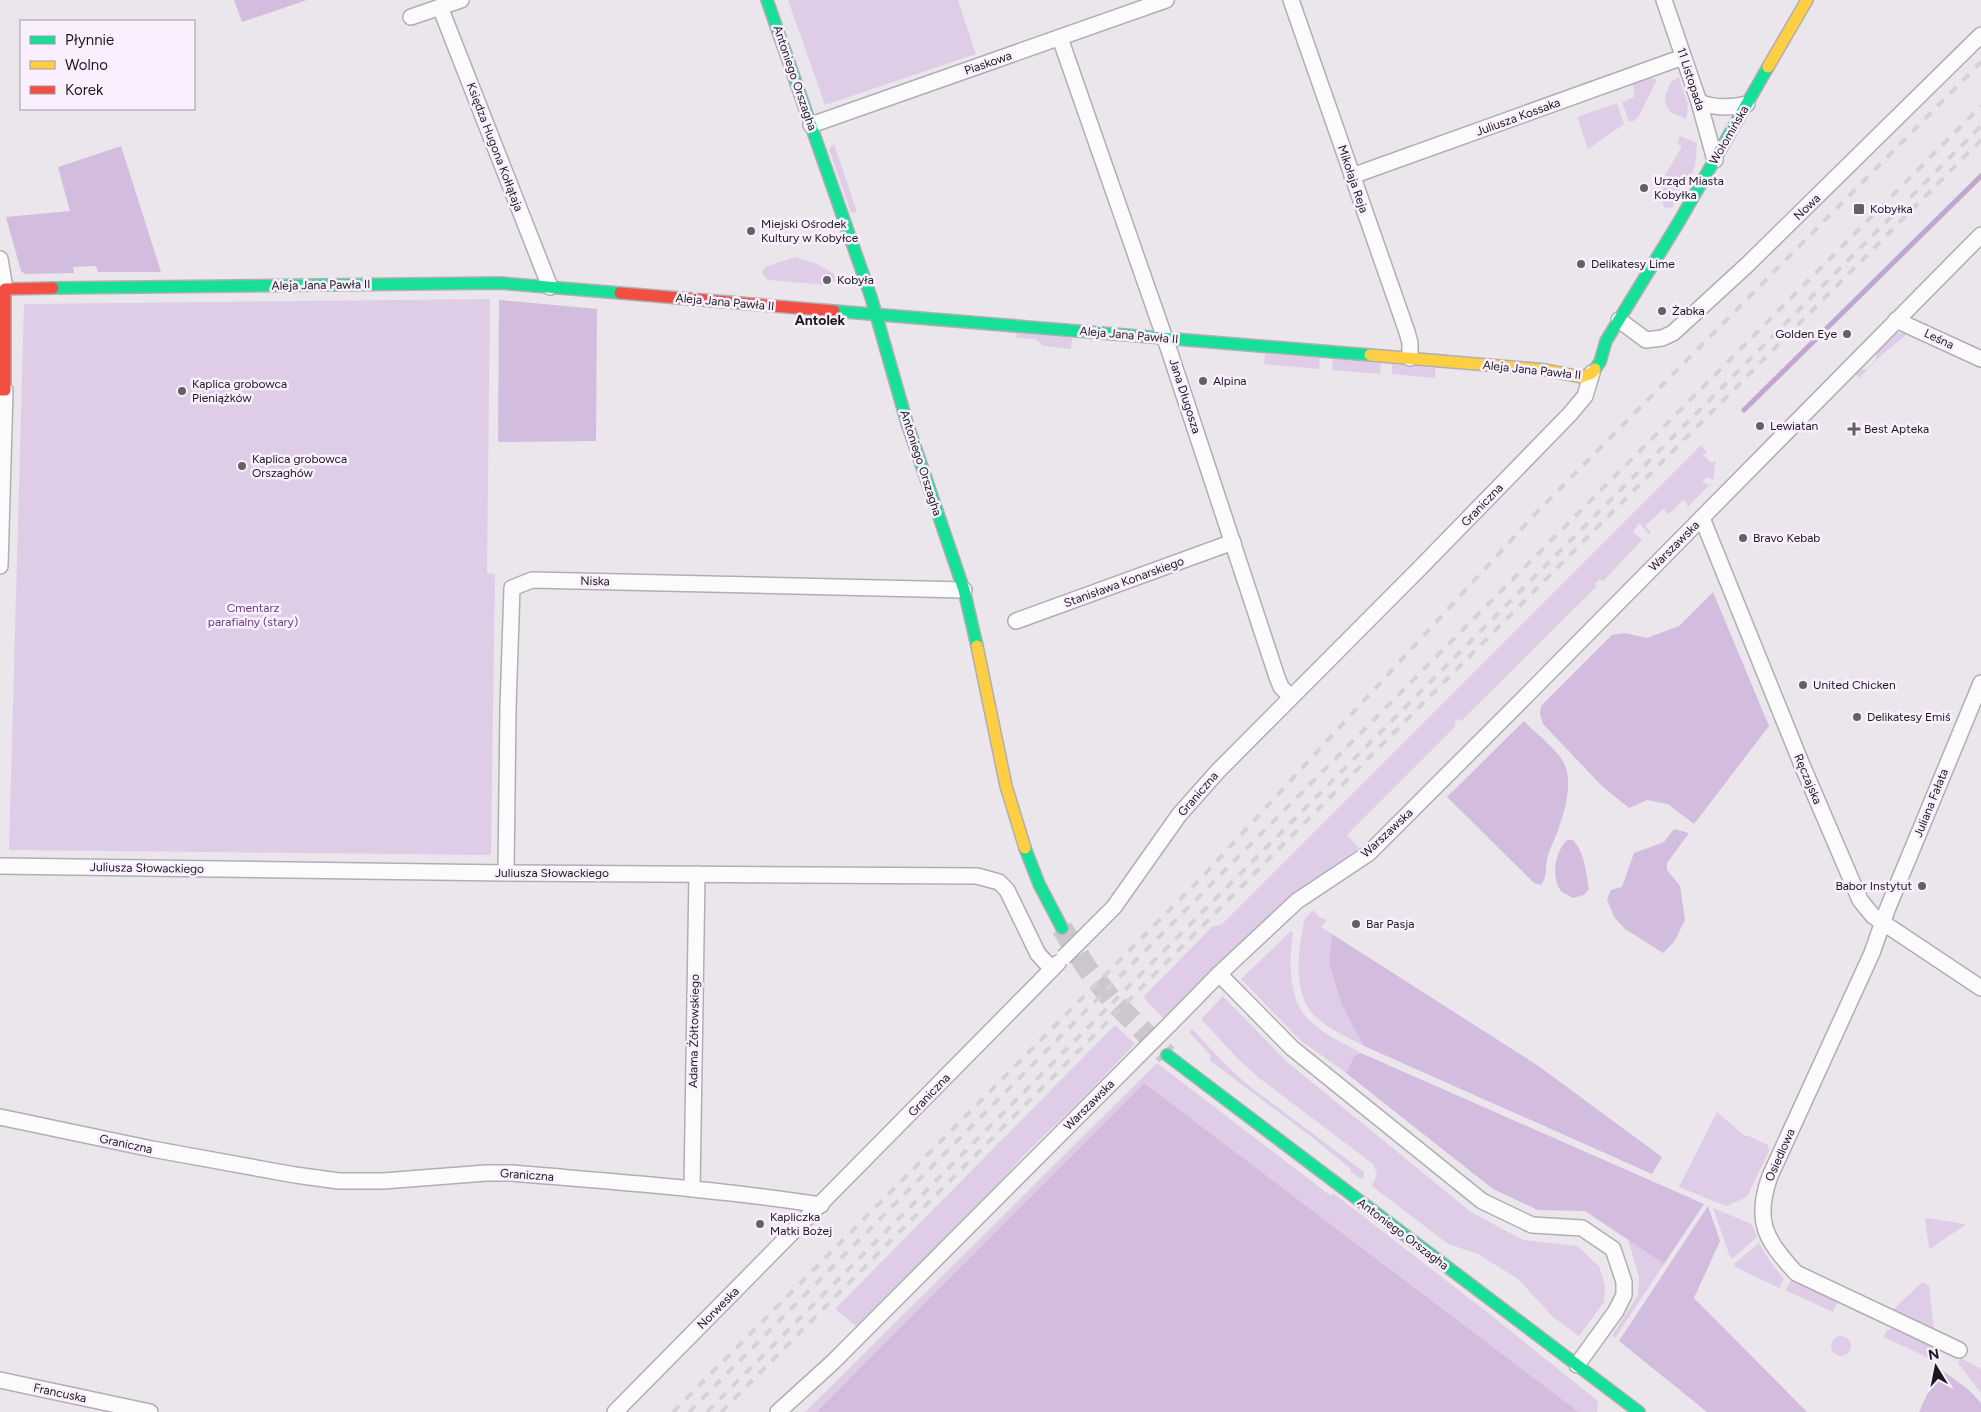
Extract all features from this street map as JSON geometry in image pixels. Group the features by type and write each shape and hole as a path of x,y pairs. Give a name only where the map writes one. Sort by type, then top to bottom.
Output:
{"street":[{"path":"412,17 460,0"},
{"name":"Antoniego Orszagha","path":"767,0 877,314 907,423 964,590 1006,786 1032,867 1062,928"},
{"name":"Piaskowa","path":"811,125 1166,0"},
{"name":"Mikołaja Reja","path":"1291,0 1407,332 1410,342 1410,358"},
{"name":"11 Listopada","path":"1664,0 1715,160"},
{"name":"Wołomińska","path":"1592,373 1600,362 1606,341 1715,160 1807,0"},
{"name":"Księdza Hugona Kołłątaja","path":"440,7 550,287"},
{"name":"Nowa","path":"1619,320 1646,340 1662,338 1672,333 1754,258 1981,35"},
{"name":"Jana Długosza","path":"1060,38 1165,338 1277,677 1281,687 1291,697"},
{"name":"Juliusza Kossaka","path":"1352,176 1683,57"},
{"path":"1698,102 1709,106 1735,107 1747,104"},
{"name":"Warszawska","path":"778,1412 840,1355 1219,974 1297,901 1369,852 1981,235"},
{"path":"0,260 5,289 0,566"},
{"name":"Aleja Jana Pawła II","path":"5,289 490,283 1410,358 1546,370 1581,377 1592,373"},
{"name":"Leśna","path":"1896,320 1981,359"},
{"name":"Graniczna","path":"0,1117 152,1150 339,1181 383,1181 486,1173 512,1173 692,1189 778,1198 821,1205 1123,896 1179,815 1218,771 1570,414 1585,396 1592,373"},
{"name":"Ręczajska","path":"1702,518 1855,891 1866,908 1882,923 1981,988"},
{"name":"Stanisława Konarskiego","path":"1016,621 1233,542"},
{"name":"Niska","path":"506,873 512,588 532,580 964,590"},
{"name":"Juliana Fałata","path":"1882,923 1981,683"},
{"name":"Juliusza Słowackiego","path":"0,866 506,873 977,876 999,882 1007,890 1038,954 1052,969"},
{"name":"Adama Żółtowskiego","path":"692,1189 697,874"},
{"name":"Osiedlowa","path":"1882,923 1872,953 1770,1176 1761,1209 1770,1240 1796,1274 1959,1350"},
{"path":"1219,974 1292,1048 1482,1201 1532,1225 1582,1228 1613,1249 1624,1282 1624,1296 1616,1311 1577,1365"},
{"name":"Antoniego Orszagha","path":"1167,1055 1639,1412"},
{"name":"Norweska","path":"615,1412 821,1205"},
{"name":"Francuska","path":"0,1380 150,1412"}],"green space":[{"path":"788,0 958,0 976,54 825,105"},
{"path":"1679,77 1688,105 1686,119 1670,112 1666,105 1665,96 1671,82"},
{"path":"1652,78 1656,79 1656,82 1639,116 1634,121 1629,121 1622,102 1634,97 1633,84"},
{"path":"1617,103 1624,124 1588,149 1577,117"},
{"path":"1680,136 1697,143 1695,166 1685,186 1682,185 1679,191 1681,193 1677,200 1673,197 1671,201 1674,204 1672,208 1665,208 1660,198 1662,193 1661,183 1682,146 1677,143"},
{"path":"834,144 857,212 851,213 829,149"},
{"path":"795,257 817,264 834,274 835,281 828,285 768,280 764,276 762,272 765,267"},
{"name":"Cmentarz parafialny (stary)","path":"490,299 487,573 495,574 491,855 9,850 24,304"},
{"path":"1017,333 1072,338 1071,349 1043,346 1036,339 1016,338"},
{"path":"1892,334 1907,334 1859,378 1856,375 1857,370 1867,369 1876,360 1876,351"},
{"path":"1265,354 1320,358 1319,369 1264,364"},
{"path":"1333,359 1381,363 1380,374 1332,370"},
{"path":"1392,364 1435,368 1435,378 1392,374"},
{"path":"1701,445 1707,452 1703,455 1712,463 1716,460 1713,480 1707,477 1702,482 1709,485 1688,507 1684,499 1669,514 1663,509 1645,526 1651,532 1649,534 1639,523 1633,532 1642,540 1603,581 1600,579 1595,584 1597,586 1461,721 1459,719 1454,724 1456,726 1347,835 1359,848 1290,897 1164,1019 1143,997 1212,927 1222,924"},
{"path":"1313,910 1319,917 1327,920 1321,927 1332,934 1329,963 1342,1006 1364,1046 1319,1020 1303,998 1299,976 1300,944 1304,921"},
{"path":"1291,931 1293,933 1291,966 1293,990 1301,1011 1320,1029 1361,1053 1354,1056 1346,1073 1300,1040 1241,979"},
{"path":"1223,996 1286,1061 1471,1212 1523,1240 1577,1246 1599,1266 1605,1285 1604,1302 1579,1336 1553,1317 1518,1279 1478,1254 1448,1244 1372,1186 1377,1174 1373,1164 1259,1078 1238,1059 1201,1019"},
{"path":"1115,1025 1135,1044 1080,1101 1024,1155 1003,1179 856,1326 835,1309"},
{"path":"1192,1029 1248,1085 1364,1172 1364,1177 1361,1179 1350,1171 1351,1169 1313,1138 1209,1060 1211,1056 1189,1032"},
{"path":"1157,1063 1331,1196 1333,1193 1492,1316 1598,1401 1597,1412 1579,1412 1144,1083 816,1412 805,1412"},
{"path":"1717,1112 1745,1136 1768,1145 1769,1151 1747,1197 1726,1206 1679,1187"},
{"path":"1713,1208 1749,1223 1752,1225 1757,1237 1733,1258 1730,1257"},
{"path":"1926,1218 1965,1224 1965,1225 1930,1249"},
{"path":"1628,1240 1664,1264 1615,1338 1612,1336 1638,1295 1639,1277"},
{"path":"1759,1243 1784,1279 1779,1288 1735,1267 1734,1264"},
{"path":"1792,1279 1838,1301 1833,1312 1785,1290"},
{"path":"1921,1283 1929,1286 1934,1330 1892,1311"},
{"path":"1894,1328 1939,1349 1940,1352 1935,1361 1884,1337 1887,1330"},
{"path":"1841,1336 1848,1339 1851,1346 1848,1353 1841,1356 1834,1353 1831,1346 1834,1339"},
{"path":"1961,1358 1981,1369 1981,1393 1958,1363"}],"shaded area":[{"path":"234,0 307,0 242,22"},
{"path":"121,146 161,272 98,272 96,266 73,267 74,273 25,274 21,271 6,217 70,211 58,167"},
{"path":"499,300 597,309 596,441 498,442"},
{"path":"1713,592 1769,726 1694,824 1668,804 1647,800 1629,808 1602,786 1543,724 1540,714 1541,706 1612,635 1625,633 1647,638 1679,626"},
{"path":"1524,721 1561,758 1567,773 1568,784 1565,808 1548,856 1545,877 1541,885 1534,883 1447,797"},
{"path":"1674,829 1689,833 1667,863 1667,870 1680,886 1685,920 1674,942 1663,953 1625,929 1614,917 1607,899 1611,890 1622,887 1634,853 1664,842"},
{"path":"1567,840 1573,840 1580,851 1589,889 1584,895 1573,898 1562,892 1558,886 1555,873 1559,851"},
{"path":"1332,934 1537,1065 1662,1157 1652,1174 1364,1046 1342,1006 1329,963"},
{"path":"1361,1053 1704,1204 1664,1264 1585,1211 1538,1210 1493,1189 1346,1073 1354,1056"},
{"path":"1144,1083 1579,1412 816,1412"},
{"path":"1708,1206 1720,1241 1694,1298 1807,1412 1707,1412 1619,1341"},
{"path":"1939,1368 1969,1390 1981,1403 1981,1412 1919,1412"}],"waterway":[{"path":"1744,410 1981,176"}],"tunnel":[{"path":"1062,928 1086,967 1112,1000 1167,1055"}],"railway":[{"path":"673,1412 1205,874 1537,512 1981,62"},
{"path":"689,1412 1981,106"},
{"path":"707,1412 1981,126"},
{"path":"721,1412 1981,140"}],"traffic: fast":[{"path":"767,0 871,297 907,423 964,590 977,646"},
{"path":"1595,369 1600,362 1606,341 1680,220 1768,67"},
{"path":"53,288 500,283 620,293"},
{"path":"834,311 1370,355"},
{"path":"1025,848 1039,884 1062,928"},
{"path":"1167,1055 1639,1412"}],"traffic: slow":[{"path":"1768,67 1807,0"},
{"path":"1370,355 1546,370 1581,377 1592,373 1595,369"},
{"path":"977,646 1006,786 1025,848"}],"traffic: jam":[{"path":"0,390 5,390 5,289 53,288"},
{"path":"620,293 834,311"}],"place":[{"name":"Urząd Miasta Kobyłka","path":"1644,188"},
{"name":"Kobyłka","path":"1859,209"},
{"name":"Miejski Ośrodek Kultury w Kobyłce","path":"751,231"},
{"name":"Delikatesy Lime","path":"1581,264"},
{"name":"Kobyła","path":"827,280"},
{"name":"Żabka","path":"1662,311"},
{"name":"Golden Eye","path":"1847,334"},
{"name":"Alpina","path":"1203,381"},
{"name":"Kaplica grobowca Pieniążków","path":"182,391"},
{"name":"Lewiatan","path":"1760,426"},
{"name":"Best Apteka","path":"1854,429"},
{"name":"Kaplica grobowca Orszaghów","path":"242,466"},
{"name":"Bravo Kebab","path":"1743,538"},
{"name":"United Chicken","path":"1803,685"},
{"name":"Delikatesy Emiś","path":"1857,717"},
{"name":"Babor Instytut","path":"1922,886"},
{"name":"Bar Pasja","path":"1356,924"},
{"name":"Kapliczka Matki Bożej","path":"760,1224"}],"district":[{"name":"Antolek","path":"820,320"}]}
